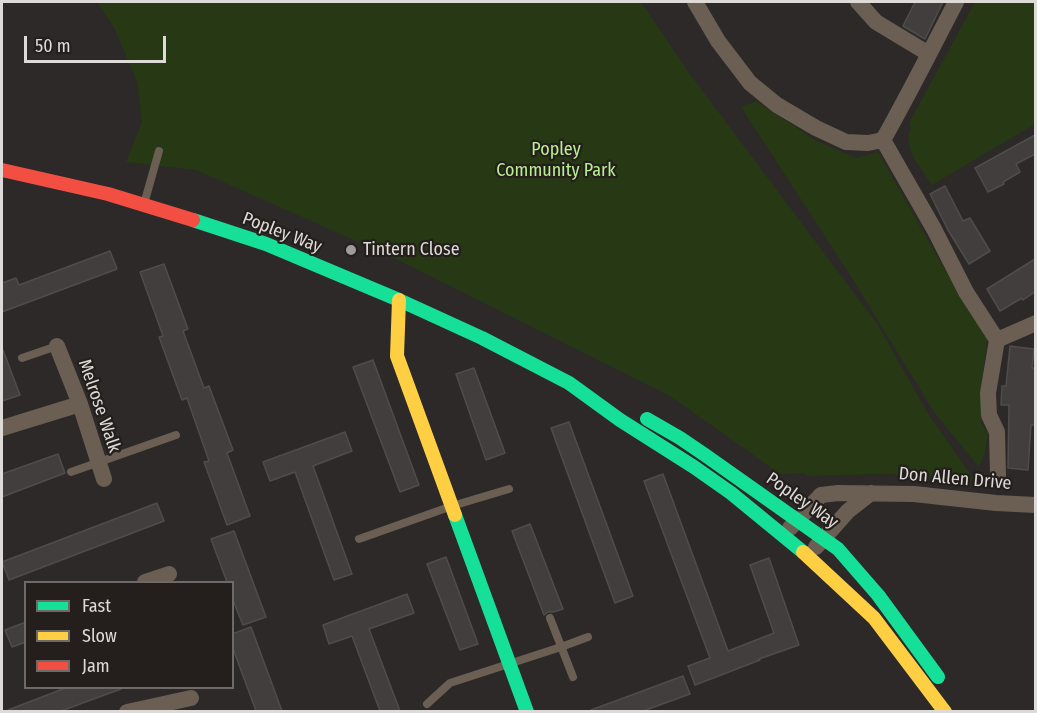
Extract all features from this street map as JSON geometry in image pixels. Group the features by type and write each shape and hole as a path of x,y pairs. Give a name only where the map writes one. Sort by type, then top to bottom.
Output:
{"street":[{"path":"695,2 718,40 745,77 777,105 816,128 846,142 883,140"},
{"path":"858,2 876,22 928,54"},
{"path":"883,140 956,2"},
{"path":"883,140 934,229 966,292 998,340 988,393 989,415 997,432 998,475"},
{"name":"Popley Way","path":"2,171 108,194 266,244 482,338 568,383 731,493 809,556 874,618 945,711"},
{"path":"399,300 397,356 527,711"},
{"path":"998,340 1035,323"},
{"name":"Melrose Walk","path":"57,346 80,404 104,479"},
{"name":"Popley Way","path":"568,383 592,391 624,407"},
{"path":"2,428 80,404"},
{"name":"Popley Way","path":"639,415 680,438 838,549 895,616 946,689"},
{"name":"Don Allen Drive","path":"783,536 821,495 838,493 914,494 1035,505"},
{"path":"809,556 848,511 871,493"},
{"path":"152,581 169,574"},
{"path":"127,711 192,699"}],"lane":[{"path":"143,204 159,151"},
{"path":"22,358 57,346"},
{"path":"71,472 176,435"},
{"path":"359,539 452,506 509,489"},
{"path":"550,618 573,677"},
{"path":"427,704 450,683 588,637"}],"green space":[{"name":"Popley Community Park","path":"97,2 641,2 690,74 878,325 927,412 975,481 890,474 807,476 804,473 780,474 670,396 392,257 196,170 126,162 142,122 137,81 114,28"},
{"path":"975,2 1035,2 1035,124 932,185 911,150 909,123"},
{"path":"756,101 815,140 856,158 878,152 987,339 981,390 981,423 988,433 985,452 979,467 934,412 850,275 741,107"}],"building":[{"path":"915,2 943,2 925,39 903,26"},
{"path":"1035,135 1035,154 1016,164 1020,172 988,192 975,168"},
{"path":"945,186 963,221 970,218 990,251 969,264 930,194"},
{"path":"110,251 117,269 2,312 2,283 16,278 19,285"},
{"path":"1035,259 1035,292 1000,311 987,289"},
{"path":"164,264 188,329 183,331 204,388 209,386 233,450 227,453 250,516 227,525 204,462 209,461 187,398 182,400 159,337 163,336 140,272"},
{"path":"1010,346 1034,349 1032,368 1035,368 1035,425 1031,425 1028,470 1008,468 1009,405 1001,405 1002,386 1006,386"},
{"path":"2,351 20,395 2,401"},
{"path":"373,360 419,485 400,492 353,367"},
{"path":"474,368 505,453 486,460 456,374"},
{"path":"569,422 633,596 615,603 551,428"},
{"path":"345,432 352,451 313,466 352,574 334,580 295,472 270,481 263,462"},
{"path":"58,454 65,473 2,497 2,474"},
{"path":"663,474 728,651 774,633 750,565 769,558 799,645 695,685 688,666 710,658 644,481"},
{"path":"157,503 164,521 9,580 2,562"},
{"path":"530,524 563,609 544,615 512,531"},
{"path":"234,531 266,617 243,625 234,603 234,581 227,581 211,539"},
{"path":"446,557 478,644 460,650 427,564"},
{"path":"407,594 414,613 369,629 400,711 380,711 352,636 329,644 323,625"},
{"path":"24,623 24,643 12,647 5,630"},
{"path":"251,627 282,711 256,711 234,651 234,633"},
{"path":"683,676 690,694 643,711 591,710"},
{"path":"63,689 121,689 61,711 8,710"}],"traffic: fast":[{"path":"193,220 266,244 399,300 482,338 569,383 620,420 731,493 803,552"},
{"path":"647,419 705,455 838,549 878,595 938,677"},
{"path":"455,515 527,712"}],"traffic: slow":[{"path":"399,300 397,356 455,515"},
{"path":"803,552 874,618 945,712"}],"traffic: jam":[{"path":"2,170 108,194 193,220"}],"place":[{"name":"Tintern Close","path":"351,250"}]}
